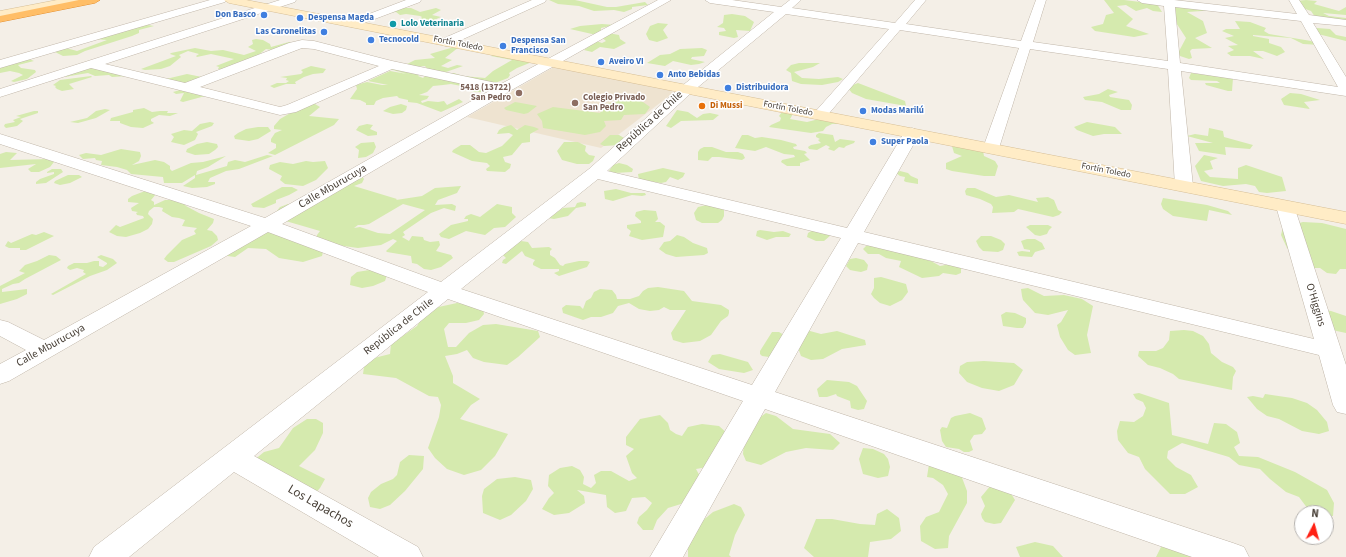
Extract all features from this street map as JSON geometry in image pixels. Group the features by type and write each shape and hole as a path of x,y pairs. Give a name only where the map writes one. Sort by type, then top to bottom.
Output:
{"highway":[{"path":"0,11 55,0"},
{"path":"0,19 95,0"}],"street":[{"path":"0,14 75,0"},
{"path":"0,64 221,0"},
{"name":"Fortín Toledo","path":"229,0 1346,218"},
{"path":"0,92 291,0"},
{"path":"352,24 416,0"},
{"path":"446,42 541,0"},
{"name":"Calle Mburucuya","path":"0,375 503,90 666,0"},
{"path":"710,0 1346,92"},
{"name":"República de Chile","path":"105,557 595,173 687,89 796,0"},
{"path":"820,115 921,0"},
{"path":"990,148 1041,0"},
{"path":"1142,0 1346,23"},
{"path":"1294,0 1346,88"},
{"path":"1169,2 1184,186"},
{"path":"186,88 293,46 302,44 314,45 390,65 503,90"},
{"path":"90,64 276,111 283,111 390,65"},
{"path":"666,557 912,133"},
{"path":"0,139 267,225 445,291 1233,557"},
{"path":"595,173 1329,350"},
{"name":"O'Higgins","path":"1285,206 1346,405"},
{"path":"0,327 45,350"},
{"name":"Los Lapachos","path":"232,457 407,557"}],"shaded area":[{"name":"Colegio Privado San Pedro","path":"554,67 670,89 673,93 601,148 467,117"}],"green space":[{"path":"549,0 575,0 607,7 645,2 648,5 632,7 632,9 624,12 614,10 594,11 579,6 558,4"},
{"path":"1104,0 1124,0 1157,4 1162,12 1153,11 1147,8 1136,11 1126,5 1117,6 1133,19 1126,26 1149,34 1134,37 1095,31 1091,27 1103,24 1106,15 1114,13"},
{"path":"1296,1 1317,1 1314,4 1339,11 1346,7 1346,15 1323,13 1329,16 1346,18 1346,21 1315,17 1311,11 1291,4"},
{"path":"1185,6 1217,10 1187,12 1203,21 1207,33 1195,38 1212,48 1192,49 1190,51 1192,58 1189,59 1177,55 1186,38 1173,18 1174,7"},
{"path":"401,8 411,8 420,12 436,8 441,10 432,15 441,17 434,20 427,20 420,19 422,17 420,16 406,14 400,15 396,12 367,16 372,13"},
{"path":"732,14 745,16 754,22 750,31 736,30 738,37 734,38 719,35 719,32 726,31 724,28 717,27 723,23 724,15"},
{"path":"1235,21 1250,22 1266,28 1264,31 1269,34 1311,41 1321,45 1303,44 1291,38 1253,35 1269,39 1269,43 1281,47 1285,52 1277,56 1263,51 1253,51 1264,59 1250,56 1231,56 1227,53 1234,50 1228,46 1238,45 1225,38 1234,36 1222,31 1226,29 1240,29"},
{"path":"658,23 668,24 663,30 668,38 657,42 649,40 646,34 650,26"},
{"path":"142,24 154,26 139,30 139,33 132,36 77,55 63,56 55,52 66,48 77,51 107,40 94,39"},
{"path":"602,24 615,25 601,28 601,34 592,34 570,29 580,26"},
{"path":"1317,28 1330,29 1336,35 1346,37 1346,41 1318,34 1314,30"},
{"path":"608,33 619,35 620,39 626,43 614,49 600,47 592,52 584,50 596,41 602,43 606,41 600,36"},
{"path":"252,40 263,40 270,44 271,47 292,42 272,50 266,49 257,56 223,69 218,69 219,67 216,66 234,59 211,54 197,57 196,56 199,54 188,51 179,55 181,57 170,66 161,69 141,69 176,56 170,54 171,53 195,48 211,51 223,50 244,55 256,51 248,47 253,44"},
{"path":"459,47 445,58 452,60 441,66 448,68 457,65 463,66 446,72 428,70 425,66 416,67 407,64 415,60 435,58 430,54"},
{"path":"702,48 707,50 704,56 692,57 691,59 705,62 699,64 691,65 673,61 665,66 647,63 660,55 670,54 680,49"},
{"path":"494,54 532,62 517,68 509,73 510,75 508,78 495,83 444,74 454,73 463,76 485,78 493,71 512,60 491,56"},
{"path":"29,59 34,61 18,65 21,68 35,70 36,72 27,79 14,82 11,81 23,75 10,71 0,73 0,66"},
{"path":"799,63 820,63 813,67 794,72 802,78 819,79 838,77 843,79 838,82 822,85 801,84 792,81 791,73 786,70 791,65"},
{"path":"90,66 103,69 111,73 114,72 128,76 95,76 88,73 64,77"},
{"path":"311,66 326,69 323,73 304,77 295,82 296,84 286,84 274,88 270,86 277,83 286,83 289,81 286,80 287,78 280,77 301,74 303,72 301,70"},
{"path":"386,68 421,73 418,76 423,78 426,75 485,87 482,92 474,92 472,91 472,88 451,84 433,86 427,92 419,95 429,96 427,99 421,101 422,103 428,101 444,101 447,105 459,99 463,102 441,112 417,103 408,102 408,100 397,96 383,98 376,101 374,105 366,105 366,103 360,100 350,99 357,89 356,85 367,82 388,85 368,81 390,71 407,74"},
{"path":"1191,73 1233,78 1232,91 1206,85 1205,83 1220,83 1217,81 1191,80 1189,78"},
{"path":"187,74 202,77 185,83 177,83 166,79"},
{"path":"92,77 69,84 74,89 62,91 53,85 60,80"},
{"path":"858,83 905,101 906,106 866,99 852,93 847,87"},
{"path":"1108,89 1118,92 1109,95 1110,97 1129,100 1132,105 1131,110 1121,110 1102,102 1085,100 1083,97 1099,94"},
{"path":"180,90 209,95 183,102 180,101 184,93 176,94 173,92"},
{"path":"1290,93 1301,94 1320,100 1304,102 1310,109 1284,105 1281,99"},
{"path":"628,98 643,102 650,107 645,114 624,115 621,120 604,121 606,126 600,132 585,135 543,128 542,121 537,114 553,107 600,113 604,105"},
{"path":"515,102 537,106 528,113 524,114 506,110 504,108"},
{"path":"306,104 315,104 320,107 309,116 339,119 334,125 275,155 268,153 276,148 276,144 271,142 271,139 275,133 282,130 274,129 274,126 280,119"},
{"path":"401,104 407,106 406,110 402,113 393,114 383,111 390,107"},
{"path":"144,108 152,112 168,111 167,113 178,113 170,116 159,115 151,119 154,123 143,128 131,127 120,123 120,121 110,121 111,118 133,112 133,110"},
{"path":"105,109 110,110 96,118 78,123 70,122 87,118 96,111"},
{"path":"677,110 688,112 697,118 703,114 710,113 719,115 713,120 681,121 671,128 666,126"},
{"path":"38,111 38,113 20,119 23,121 17,126 6,128 4,126 5,124 15,122 13,120 21,117 16,116"},
{"path":"782,112 793,114 790,119 807,122 819,119 851,123 832,124 826,127 823,131 811,133 769,127 780,121 781,118 779,116"},
{"path":"210,122 214,123 212,126 196,132 198,134 195,140 184,145 171,142 174,137 171,134 184,130 192,131 200,124"},
{"path":"1087,122 1115,127 1122,134 1104,134 1093,136 1077,130 1074,127"},
{"path":"367,124 373,125 370,129 377,132 377,135 368,136 356,130 359,126"},
{"path":"511,125 517,130 525,125 539,129 530,134 530,142 522,143 512,155 503,157 505,162 511,164 510,168 505,172 487,171 486,169 490,166 487,163 472,161 452,152 461,145 470,145 479,152 486,153 502,146 513,135 509,133 497,134 499,130"},
{"path":"268,127 271,131 258,139 249,141 235,139 234,136 238,133 246,129"},
{"path":"1209,128 1223,131 1224,137 1253,145 1250,149 1225,147 1226,155 1199,151 1195,143 1213,143 1187,136 1195,134 1208,136"},
{"path":"819,133 833,135 835,142 840,139 855,141 844,148 839,147 834,151 828,149 830,147 826,145 817,150 809,149 808,147 811,145 821,143 818,140 820,139 816,137"},
{"path":"610,135 619,135 624,138 620,145 604,146 600,144"},
{"path":"742,135 748,135 755,138 762,137 781,140 796,144 797,146 793,147 794,149 805,151 807,153 804,154 810,160 800,163 800,166 787,166 781,162 782,160 795,157 794,155 784,154 766,147 755,151 735,148"},
{"path":"207,142 217,144 218,147 209,154 195,155 186,152 187,149 197,144"},
{"path":"374,142 376,147 373,153 366,157 358,158 359,150 355,147 361,143"},
{"path":"564,142 578,142 586,146 585,151 589,155 595,156 593,161 589,164 577,164 562,160 557,151"},
{"path":"952,146 983,151 984,156 995,161 998,166 995,176 984,176 946,169 946,163 962,156 954,153"},
{"path":"704,147 712,147 726,152 738,152 743,154 745,158 742,160 712,157 708,161 698,160 698,152"},
{"path":"121,149 140,152 141,156 139,161 132,165 155,160 164,162 170,166 172,171 191,163 203,162 226,156 208,167 197,171 196,175 227,166 228,162 235,160 245,162 267,155 273,156 239,169 226,171 210,178 208,182 215,182 215,184 207,187 192,188 183,186 195,178 195,175 182,183 164,183 163,177 131,174 127,170 117,167 101,165 102,161 96,160 95,158 83,159 79,155 86,153 101,155"},
{"path":"6,152 17,153 10,160 50,159 54,162 50,167 39,172 31,172 28,169 36,164 0,168 0,154"},
{"path":"1204,155 1218,158 1210,161 1213,169 1204,171 1210,177 1238,179 1238,168 1246,165 1282,177 1286,191 1267,193 1259,192 1255,186 1246,184 1223,186 1201,181 1195,166"},
{"path":"306,161 325,161 328,168 316,180 303,186 285,184 280,180 282,176 269,169 270,165 280,162 293,164"},
{"path":"619,163 627,165 633,169 632,172 614,173 609,171 613,165"},
{"path":"663,168 685,173 683,177 678,180 670,177 666,182 661,183 639,180 638,174"},
{"path":"52,169 61,169 63,172 46,183 36,184 36,182 40,179 54,174 54,172 47,173"},
{"path":"900,171 908,173 918,179 918,184 904,181 905,177 896,173"},
{"path":"68,175 79,175 82,177 70,183 60,185 54,183 55,181"},
{"path":"362,176 364,179 362,183 354,186 397,199 396,200 422,196 435,188 461,186 457,193 438,200 435,205 452,204 456,206 455,211 444,208 431,213 403,232 405,235 402,237 409,241 412,236 423,237 424,240 430,242 439,241 440,245 436,251 451,255 453,258 441,267 431,270 424,269 417,264 412,263 411,256 387,252 386,251 397,241 393,239 381,245 358,248 315,242 320,231 272,217 280,207 288,204 293,205","holes":["403,204 425,210 390,234 378,233 360,227 354,228 358,225 369,224"]},
{"path":"282,187 292,187 298,190 276,200 276,203 264,208 253,207 251,204"},
{"path":"967,188 975,188 996,197 1009,195 1038,202 1036,198 1048,197 1054,200 1058,210 1062,212 1053,217 1018,209 1014,212 992,213 993,207 991,204 966,195 965,191"},
{"path":"616,189 631,193 645,193 646,195 632,195 613,201 605,199 604,191"},
{"path":"145,191 157,193 151,200 154,202 154,205 165,200 173,200 184,203 186,206 199,213 214,219 213,223 207,230 212,231 217,236 218,240 211,246 174,262 168,262 164,259 167,255 182,240 196,234 194,231 197,228 182,226 185,220 172,217 162,211 163,208 159,207 154,207 149,211 148,214 153,219 152,224 148,229 140,233 126,237 117,236 109,232 116,225 120,227 144,218 143,216 137,215 136,213 138,212 132,211 131,208 139,203 128,202 128,199"},
{"path":"1163,198 1207,205 1228,211 1232,215 1209,210 1207,221 1173,216 1163,209 1161,204"},
{"path":"577,203 586,203 586,206 576,208 568,216 554,219 548,218 563,208 575,207"},
{"path":"497,204 512,207 512,213 516,217 505,227 494,228 485,235 466,231 449,239 441,237 439,234 451,225 468,221 468,219 464,219 466,216 471,214 480,217"},
{"path":"711,204 724,210 722,220 718,223 702,223 696,220 694,213 698,207"},
{"path":"644,210 656,211 658,219 655,222 660,222 665,226 663,237 642,240 629,236 631,231 627,228 627,225 641,223 641,221 635,216 636,212"},
{"path":"1303,222 1322,223 1346,229 1346,269 1340,269 1336,274 1327,273 1320,268 1311,268 1287,248 1281,235 1283,227"},
{"path":"1030,225 1048,225 1052,227 1047,234 1040,236 1035,235 1026,227"},
{"path":"813,230 831,235 824,241 816,241 807,237 808,233"},
{"path":"249,231 268,232 279,235 323,252 322,256 303,262 279,258 266,249 248,248 235,257 220,255 215,250 218,244"},
{"path":"757,231 774,232 783,231 791,234 789,237 776,237 767,240 756,236"},
{"path":"44,232 54,236 26,250 20,250 20,248 9,248 5,246 8,241 11,243 32,234 36,235"},
{"path":"677,235 707,248 708,253 704,255 676,257 666,254 659,249 664,242 670,241"},
{"path":"981,236 991,236 1001,240 1005,244 1003,250 998,252 983,251 976,241"},
{"path":"1035,239 1042,243 1045,249 1035,252 1032,257 1019,256 1017,252 1030,252 1030,250 1024,249 1021,241"},
{"path":"513,242 528,242 532,248 549,247 552,249 550,251 550,255 563,266 565,264 579,261 590,262 587,267 559,276 554,273 559,271 559,269 541,269 533,265 535,260 525,256 522,251 506,264 502,263 506,258 503,255 507,247"},
{"path":"875,245 931,261 940,266 951,264 961,268 961,273 956,275 943,273 939,276 922,278 899,267 901,261 886,258 879,254 868,254 863,249 866,246"},
{"path":"49,255 56,256 61,260 19,283 2,289 2,292 27,289 27,294 17,299 0,304 0,286 25,273 19,271 25,265"},
{"path":"101,255 113,259 117,263 107,270 90,276 53,295 51,294 86,274 83,272 84,270 77,268 70,270 67,268 68,266 74,263 99,261 99,266 103,267 107,263 97,257"},
{"path":"856,258 864,260 868,265 867,270 861,272 855,271 850,270 846,266 850,259"},
{"path":"376,269 387,275 385,281 373,286 362,288 350,285 351,277 357,272"},
{"path":"881,277 906,284 908,292 902,300 890,306 880,303 874,298 871,294 874,288 874,278"},
{"path":"658,287 684,291 692,301 721,305 729,310 728,316 721,321 711,335 700,341 683,343 673,340 671,333 686,310 670,310 664,307 659,310 650,311 639,309 629,303 618,306 613,313 583,320 563,313 562,308 566,305 580,306 583,309 586,301 591,298 594,292 600,289 612,290 617,299 630,299 639,296 648,288"},
{"path":"1028,288 1044,296 1064,295 1082,299 1093,306 1087,335 1091,353 1075,355 1068,350 1060,337 1057,325 1061,322 1068,310 1048,315 1035,313 1023,300 1021,289"},
{"path":"457,303 467,304 483,309 484,314 479,320 466,323 449,323 444,329 448,347 456,347 469,333 483,325 496,324 538,331 540,337 507,365 484,362 473,358 467,350 457,354 445,356 453,376 453,383 480,399 471,405 460,419 508,434 495,456 481,470 464,475 447,469 435,458 428,448 439,417 441,405 438,397 429,396 396,378 363,374 364,367 374,358 390,354 391,344 417,326 423,316 434,308"},
{"path":"1321,310 1331,311 1346,316 1346,333 1332,330"},
{"path":"1006,312 1015,313 1026,318 1026,323 1023,328 1003,326 1001,315"},
{"path":"803,331 821,334 837,331 865,340 866,345 842,349 823,359 811,360 801,356 798,348"},
{"path":"1170,331 1193,331 1203,336 1209,344 1211,353 1222,362 1233,367 1236,371 1233,377 1232,390 1179,379 1173,374 1160,368 1148,365 1138,356 1139,351 1156,351 1163,348 1169,340"},
{"path":"772,332 779,332 784,335 773,354 769,357 762,356 760,351"},
{"path":"720,354 748,362 753,370 744,373 719,369 708,362 712,355"},
{"path":"984,361 1014,363 1023,370 1014,385 999,391 982,388 967,382 959,373 960,366 967,362"},
{"path":"827,380 849,382 857,386 867,401 864,409 858,410 851,408 850,401 837,396 836,394 827,397 819,397 817,389"},
{"path":"1139,393 1169,403 1172,435 1208,444 1214,423 1226,424 1237,432 1240,443 1234,447 1239,456 1258,457 1295,472 1327,490 1334,505 1305,505 1299,497 1286,492 1260,469 1239,465 1229,457 1182,443 1168,451 1167,458 1176,467 1191,475 1198,487 1185,494 1170,494 1145,469 1139,457 1128,453 1118,440 1117,431 1120,421 1134,422 1143,416 1146,408 1143,402 1136,399 1133,394"},
{"path":"1265,394 1292,398 1307,403 1317,410 1327,422 1329,431 1319,434 1302,431 1279,419 1267,416 1257,409 1247,397 1253,396 1263,398"},
{"path":"766,413 776,416 793,429 830,434 840,443 833,450 806,448 786,452 761,465 746,461 743,454 744,441 752,423"},
{"path":"970,413 982,418 986,429 982,434 974,435 970,441 973,450 964,452 959,449 946,447 942,441 940,430 942,427 947,428 951,418 955,416"},
{"path":"660,415 668,423 670,430 682,436 688,427 702,424 719,426 728,434 713,466 696,469 702,480 688,499 681,504 668,508 657,520 653,530 643,530 637,523 639,517 652,503 645,497 632,498 626,511 615,513 607,507 606,495 577,490 584,496 585,503 569,513 554,515 542,509 554,493 548,486 549,475 560,468 572,466 580,470 584,477 583,484 591,488 596,483 594,475 601,471 611,471 629,481 637,478 632,473 626,456 634,449 626,445 626,437 640,419"},
{"path":"307,419 316,419 323,423 323,433 315,450 299,466 325,479 313,496 253,461 264,452 279,448 293,428"},
{"path":"863,448 873,449 884,454 888,459 890,467 888,476 878,478 863,474 859,459"},
{"path":"409,455 424,456 423,469 405,491 390,505 380,509 370,507 368,498 371,492 381,484 393,479 397,475 400,462"},
{"path":"929,464 961,475 967,491 967,503 949,536 948,548 935,549 921,541 920,526 926,517 939,512 948,494 943,485 933,478 927,477"},
{"path":"515,477 531,480 533,489 526,501 511,515 500,520 483,513 482,496 484,489 497,479"},
{"path":"991,485 1010,492 1015,500 1001,523 994,524 985,522 982,518 981,514 985,506 981,497"},
{"path":"734,504 741,507 745,515 735,535 729,555 731,557 688,557 688,544 695,527 713,512"},
{"path":"887,509 899,518 901,531 891,539 870,542 868,557 814,557 804,548 816,519 832,519 875,525 877,514"},
{"path":"1035,542 1053,546 1063,557 1020,557 1016,547"},
{"path":"1161,547 1181,548 1199,557 1156,557"}],"place":[{"name":"Don Basco","path":"264,15"},
{"name":"Despensa Magda","path":"300,18"},
{"name":"Lolo Veterinaria","path":"393,24"},
{"name":"Las Caronelitas","path":"324,32"},
{"name":"Tecnocold","path":"371,40"},
{"name":"Despensa San Francisco","path":"503,46"},
{"name":"Aveiro VI","path":"601,62"},
{"name":"Anto Bebidas","path":"660,75"},
{"name":"Distribuidora","path":"728,88"},
{"name":"5418 (13722) San Pedro","path":"519,93"},
{"name":"Colegio Privado San Pedro","path":"575,103"},
{"name":"Di Mussi","path":"702,106"},
{"name":"Modas Marilú","path":"863,111"},
{"name":"Super Paola","path":"873,142"}]}
